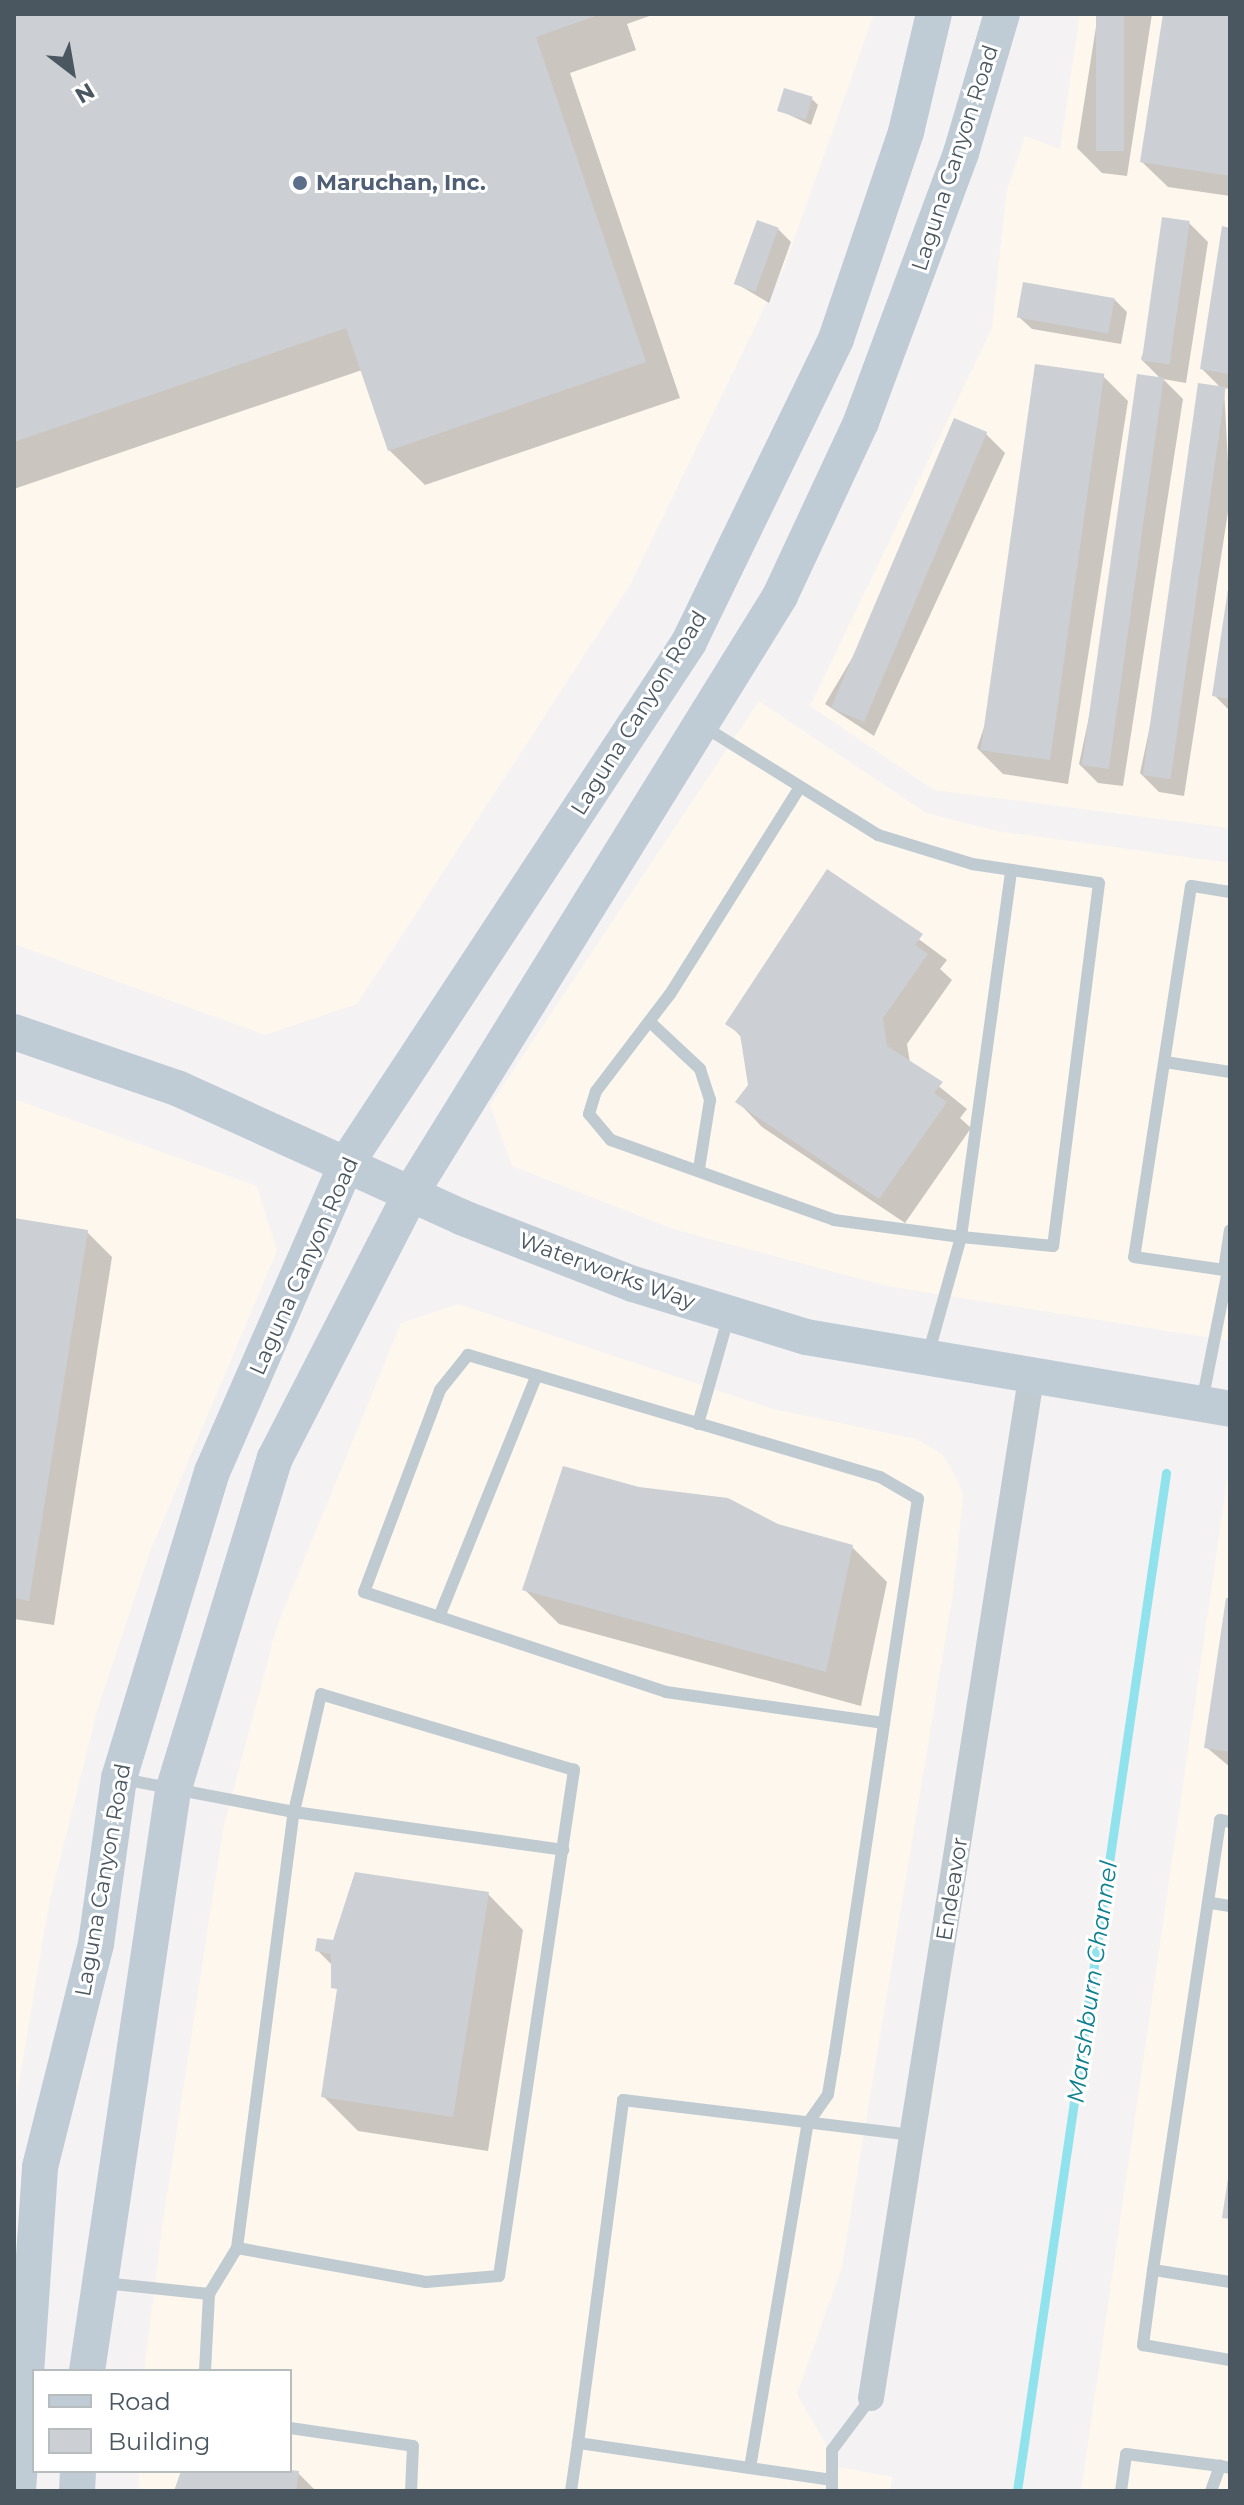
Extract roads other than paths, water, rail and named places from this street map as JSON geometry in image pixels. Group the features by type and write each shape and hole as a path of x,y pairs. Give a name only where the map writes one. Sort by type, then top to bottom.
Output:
{"main road":[{"name":"Laguna Canyon Road","path":"18,2491 40,2167 96,1944 119,1778 212,1472 348,1161 689,642 836,339 906,132 934,14"},
{"name":"Laguna Canyon Road","path":"87,2369 97,2282 173,1791 275,1458 412,1191 780,596 861,422 961,153 1002,14"},
{"name":"Waterworks Way","path":"14,1032 177,1088 633,1284 729,1313 926,1361 1216,1407"}],"street":[{"name":"Endeavor","path":"871,2398 1031,1379"}],"lane":[{"path":"700,725 878,835 1011,871 1099,883 1053,1246 834,1220 699,1169 611,1140 592,1123 596,1091 650,1022 800,787"},
{"path":"926,1361 961,1237 1011,871"},
{"path":"1227,1271 1134,1257 1191,886 1230,892"},
{"path":"650,1022 700,1069 710,1100 699,1169"},
{"path":"1165,1062 1230,1072"},
{"path":"1216,1407 1230,1230"},
{"path":"698,1424 729,1313"},
{"path":"750,2468 808,2123 828,2094 918,1499 880,1477 468,1355 440,1390 364,1592 666,1692 884,1723"},
{"path":"439,1617 537,1375"},
{"path":"205,2369 209,2294 237,2248 294,1812 321,1694 574,1770 499,2276 426,2282 237,2248"},
{"path":"119,1778 173,1791 294,1812 563,1850"},
{"path":"1230,1822 1220,1820 1211,1903 1143,2345 1230,2360"},
{"path":"1211,1903 1230,1906"},
{"path":"571,2491 623,2100 914,2135"},
{"path":"1153,2270 1230,2282"},
{"path":"97,2282 209,2294"},
{"path":"578,2443 750,2468 832,2486 832,2450 871,2398"},
{"path":"292,2428 413,2446 411,2491"},
{"path":"1121,2491 1126,2454 1225,2467 1211,2491"}],"waterway":[{"name":"Marshburn Channel","path":"1017,2491 1166,1473"}],"place":[{"name":"Maruchan, Inc.","path":"300,183"}]}
